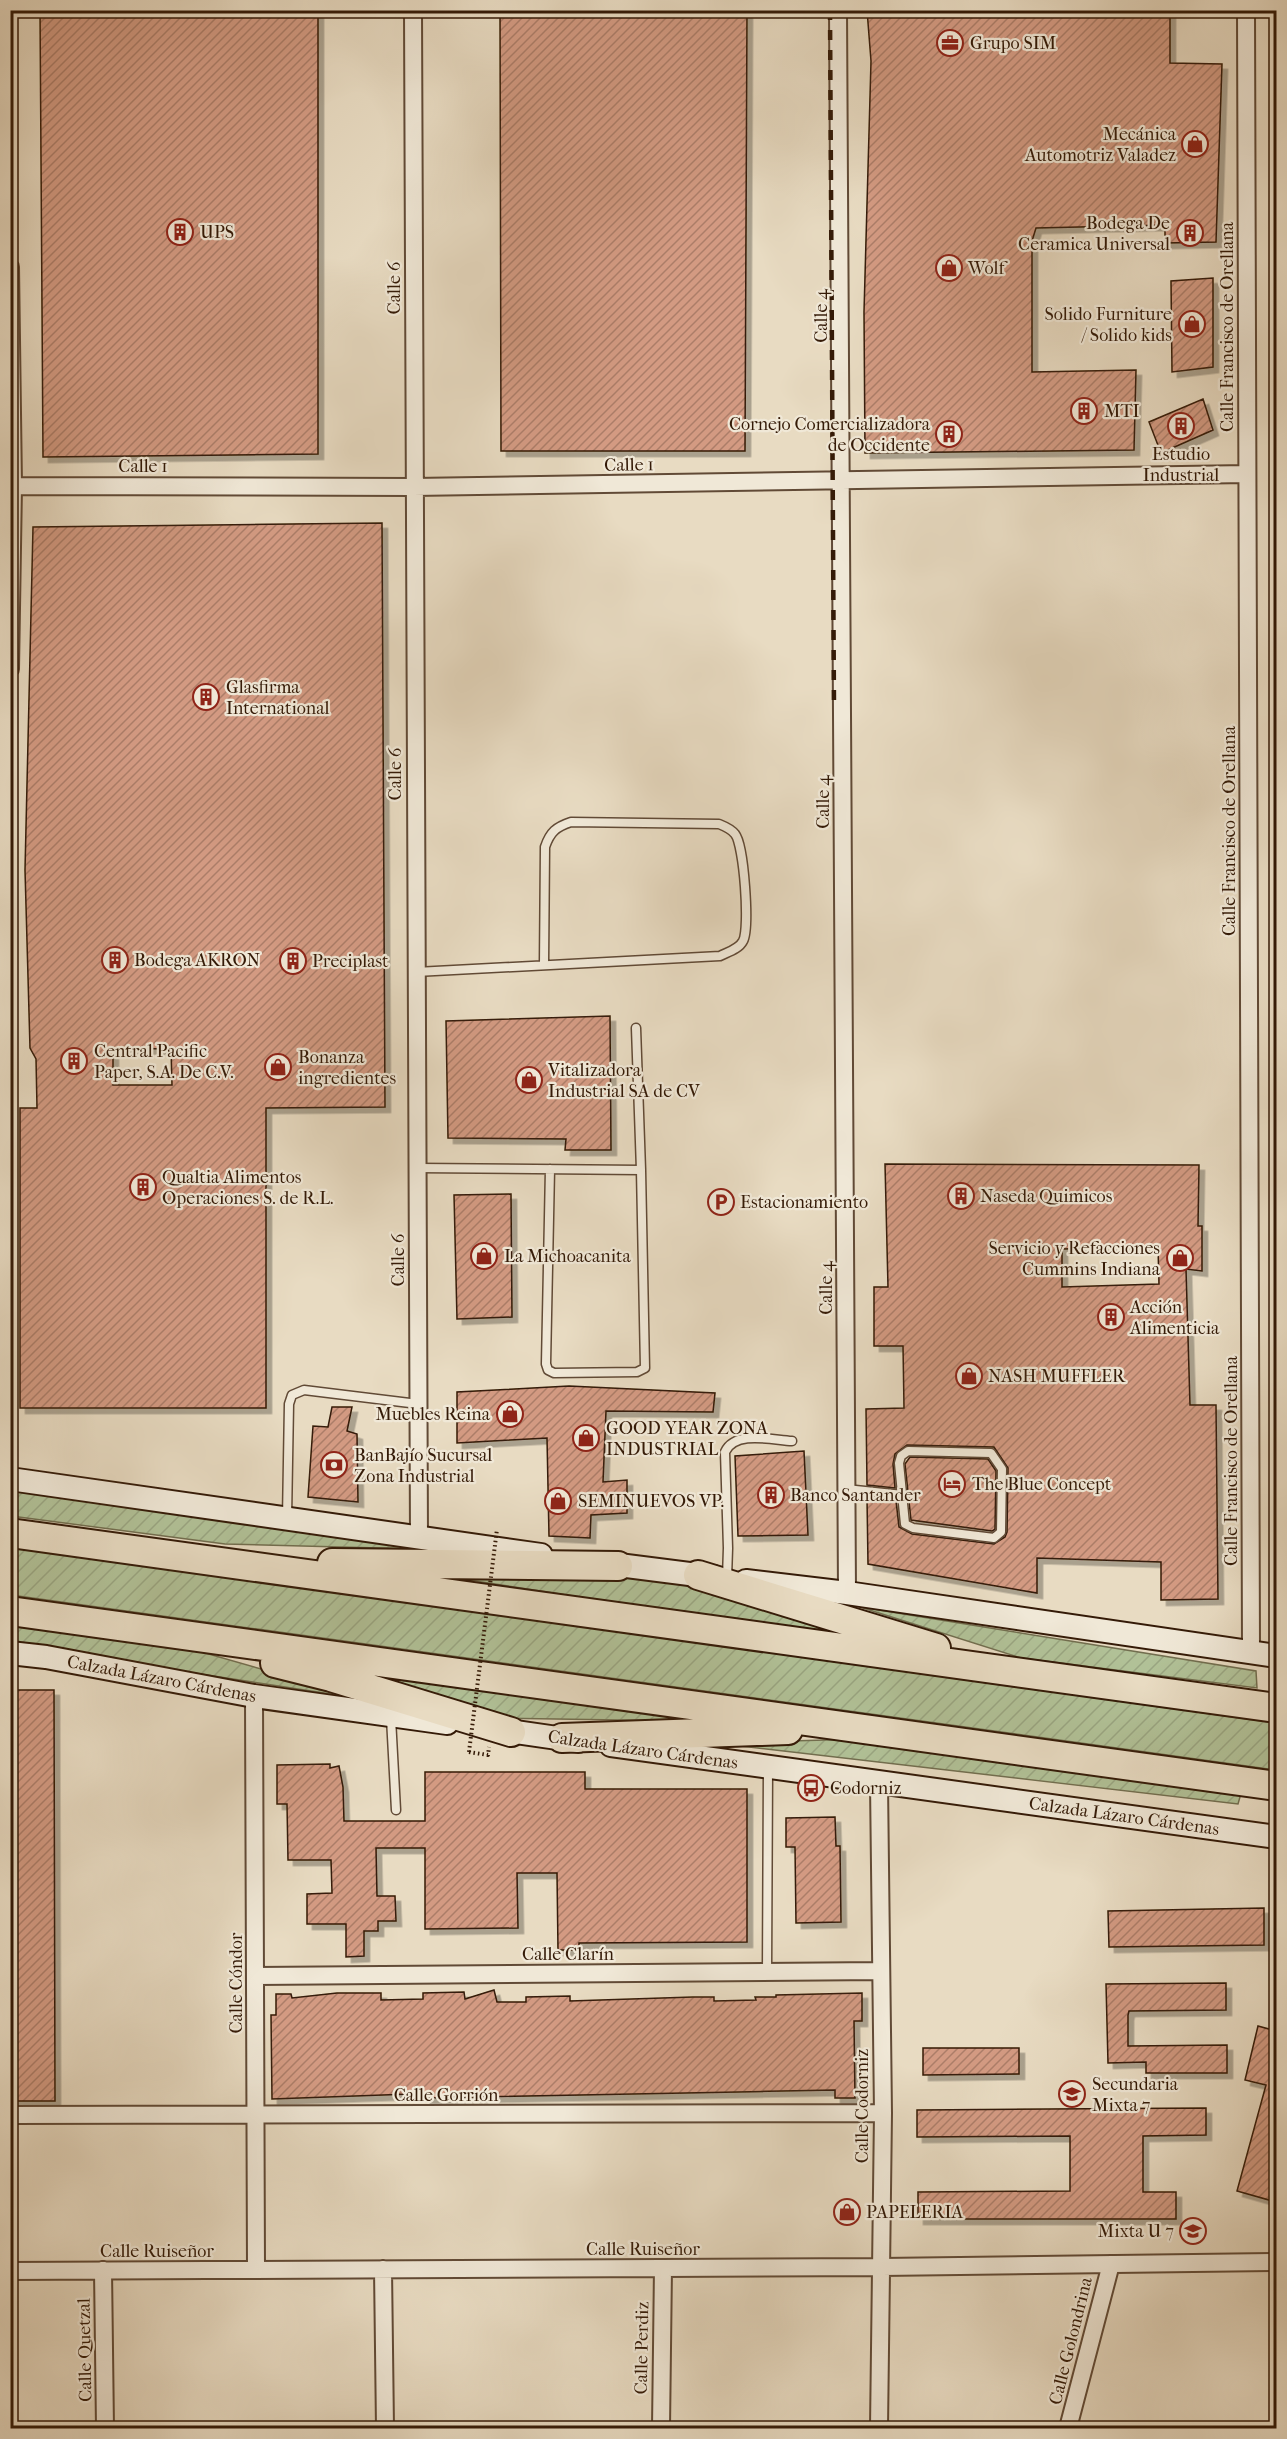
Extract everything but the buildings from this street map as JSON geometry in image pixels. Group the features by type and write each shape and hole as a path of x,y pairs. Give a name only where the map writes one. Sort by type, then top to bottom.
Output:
{"highway":[{"path":"10,1533 1276,1708"},
{"path":"226,1563 618,1566"},
{"path":"698,1575 1018,1673"},
{"path":"10,1611 1276,1786"},
{"path":"139,1629 331,1677 511,1732"},
{"path":"562,1738 867,1728"}],"main road":[{"path":"10,1479 618,1566 847,1593 1276,1656"},
{"name":"Calzada Lázaro Cárdenas","path":"10,1653 45,1657 254,1696 1276,1837"}],"street":[{"name":"Calle 6","path":"413,10 419,1538"},
{"name":"Calle 4","path":"838,10 847,1593"},
{"name":"Calle Francisco de Orellana","path":"1246,10 1251,1652"},
{"path":"10,267 12,486 10,669"},
{"name":"Calle 1","path":"12,486 414,487 1247,474"},
{"name":"Calle Cóndor","path":"254,1696 256,2270"},
{"name":"Calle Codorniz","path":"879,1784 883,2113 879,2428"},
{"name":"Calle Clarín","path":"255,1976 880,1971"},
{"name":"Calle Gorrión","path":"10,2115 883,2113"},
{"name":"Calle Ruiseñor","path":"10,2271 882,2267 1276,2262"},
{"name":"Calle Golondrina","path":"1068,2428 1111,2264"},
{"name":"Calle Perdiz","path":"661,2428 663,2268"},
{"path":"383,2269 385,2428"},
{"name":"Calle Quetzal","path":"104,2270 105,2428"}],"lane":[{"path":"416,972 720,956 735,949 744,940 747,925 740,846 735,833 719,824 572,822 559,826 549,835 545,847 544,965"},
{"path":"550,1169 546,1364 548,1370 554,1372 642,1371 645,1366 636,1028"},
{"path":"417,1168 641,1170"},
{"path":"287,1519 292,1395 304,1390 418,1404"},
{"path":"726,1578 728,1548 725,1452 731,1442 738,1439 792,1442"},
{"path":"908,1451 991,1453 1002,1469 1001,1532 994,1538 913,1528 905,1524 903,1495 899,1463 901,1455 908,1451"},
{"path":"846,1489 903,1495"},
{"path":"390,1715 396,1810"},
{"path":"767,1972 768,1768"}],"path":[{"path":"488,1755 469,1752 497,1529"}],"green space":[{"path":"11,1489 418,1549 225,1544 11,1516"},
{"path":"10,1547 1276,1723 1276,1770 11,1595"},
{"path":"391,1568 623,1575 688,1582 880,1643"},
{"path":"860,1607 1256,1671 1257,1688 1021,1658"},
{"path":"10,1619 149,1637 370,1700 11,1645"},
{"path":"291,1657 746,1722 497,1718"},
{"path":"862,1739 1242,1790 1238,1804 715,1743"}],"railway":[{"path":"830,10 834,707"}],"place":[{"name":"Grupo SIM","path":"950,43"},
{"name":"Mecánica Automotriz Valadez","path":"1195,144"},
{"name":"UPS","path":"180,232"},
{"name":"Bodega De Ceramica Universal","path":"1190,233"},
{"name":"Wolf","path":"949,268"},
{"name":"Solido Furniture / Solido kids","path":"1192,324"},
{"name":"MTI","path":"1084,411"},
{"name":"Estudio Industrial","path":"1181,426"},
{"name":"Cornejo Comercializadora de Occidente","path":"949,434"},
{"name":"Glasfirma International","path":"206,697"},
{"name":"Bodega AKRON","path":"115,960"},
{"name":"Preciplast","path":"293,961"},
{"name":"Central Pacific Paper, S.A. De C.V.","path":"74,1061"},
{"name":"Bonanza ingredientes","path":"278,1067"},
{"name":"Vitalizadora Industrial SA de CV","path":"529,1080"},
{"name":"Qualtia Alimentos Operaciones S. de R.L.","path":"143,1187"},
{"name":"Naseda Quimicos","path":"961,1196"},
{"name":"Estacionamiento","path":"721,1202"},
{"name":"La Michoacanita","path":"484,1256"},
{"name":"Servicio y Refacciones Cummins Indiana","path":"1180,1258"},
{"name":"Acción Alimenticia","path":"1111,1317"},
{"name":"NASH MUFFLER","path":"969,1376"},
{"name":"Muebles Reina","path":"510,1414"},
{"name":"GOOD YEAR ZONA INDUSTRIAL","path":"586,1438"},
{"name":"BanBajío Sucursal Zona Industrial","path":"334,1465"},
{"name":"The Blue Concept","path":"952,1484"},
{"name":"Banco Santander","path":"771,1495"},
{"name":"SEMINUEVOS VP.","path":"558,1501"},
{"name":"Codorniz","path":"811,1788"},
{"name":"Secundaria Mixta 7","path":"1072,2094"},
{"name":"PAPELERIA","path":"847,2212"},
{"name":"Mixta U 7","path":"1193,2231"}]}
